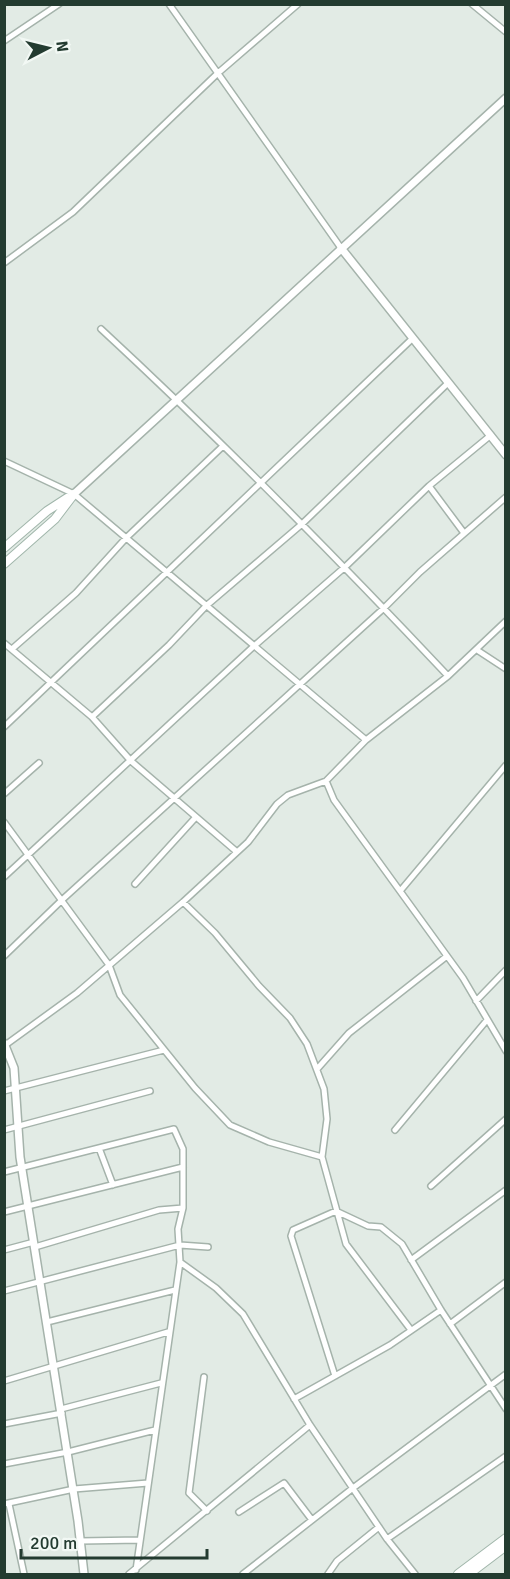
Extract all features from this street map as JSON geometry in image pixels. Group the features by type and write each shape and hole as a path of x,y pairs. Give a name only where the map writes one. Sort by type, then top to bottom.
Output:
{"main road":[{"path":"4,548 47,511 74,494"},
{"path":"4,564 55,519 74,494"},
{"path":"458,1575 506,1538"},
{"path":"469,1575 506,1546"}],"street":[{"path":"4,42 59,4"},
{"path":"169,4 341,248 506,456"},
{"path":"4,263 73,212 218,73 298,4"},
{"path":"472,4 506,32"},
{"path":"74,494 176,398 506,98"},
{"path":"101,329 176,398 345,567 448,676"},
{"path":"4,728 413,338"},
{"path":"92,717 170,645 206,606 302,524 448,383"},
{"path":"4,877 254,646 345,567 429,486 491,435"},
{"path":"223,446 126,538 76,593 7,647 92,717 131,761 237,852"},
{"path":"4,461 74,494 366,740"},
{"path":"429,486 464,533"},
{"path":"4,956 63,899 506,497"},
{"path":"84,1575 74,1490 22,1168 16,1087 5,1045 77,993 183,902 237,852 283,799 326,781 366,740 448,676 506,621"},
{"path":"477,650 506,669"},
{"path":"4,794 39,763"},
{"path":"401,890 506,765"},
{"path":"326,781 334,800 447,956 506,1051"},
{"path":"135,884 196,817"},
{"path":"4,822 63,899 109,965 120,995 164,1050 230,1125 269,1142 322,1157"},
{"path":"183,902 215,933 259,986 290,1018 307,1044 318,1068 324,1089 327,1119 322,1157 346,1244 411,1330"},
{"path":"318,1068 349,1034 447,956"},
{"path":"476,1001 506,970"},
{"path":"395,1130 487,1020"},
{"path":"4,1091 164,1050"},
{"path":"4,1130 150,1091"},
{"path":"431,1186 506,1119"},
{"path":"4,1172 174,1130 183,1149 183,1208 178,1229 180,1262 168,1332 140,1540 133,1573"},
{"path":"99,1148 113,1185"},
{"path":"4,1212 183,1167"},
{"path":"411,1260 506,1190"},
{"path":"4,1250 35,1245 159,1210 183,1208"},
{"path":"335,1376 291,1236 293,1230 336,1211 368,1226 381,1227 402,1244 441,1310 506,1409"},
{"path":"4,1290 180,1245 208,1247"},
{"path":"180,1262 216,1288 243,1314 310,1425 387,1539 415,1575"},
{"path":"450,1324 506,1282"},
{"path":"47,1323 175,1290"},
{"path":"294,1399 441,1310"},
{"path":"4,1381 168,1332"},
{"path":"243,1575 353,1488 506,1374"},
{"path":"204,1377 189,1494 207,1511"},
{"path":"4,1424 61,1411 161,1383"},
{"path":"133,1573 310,1425"},
{"path":"4,1464 68,1452 155,1430"},
{"path":"387,1539 506,1456"},
{"path":"24,1575 7,1504 74,1490 148,1483"},
{"path":"239,1512 284,1483 312,1520"},
{"path":"328,1575 337,1561 379,1527"},
{"path":"80,1541 140,1540"}]}
